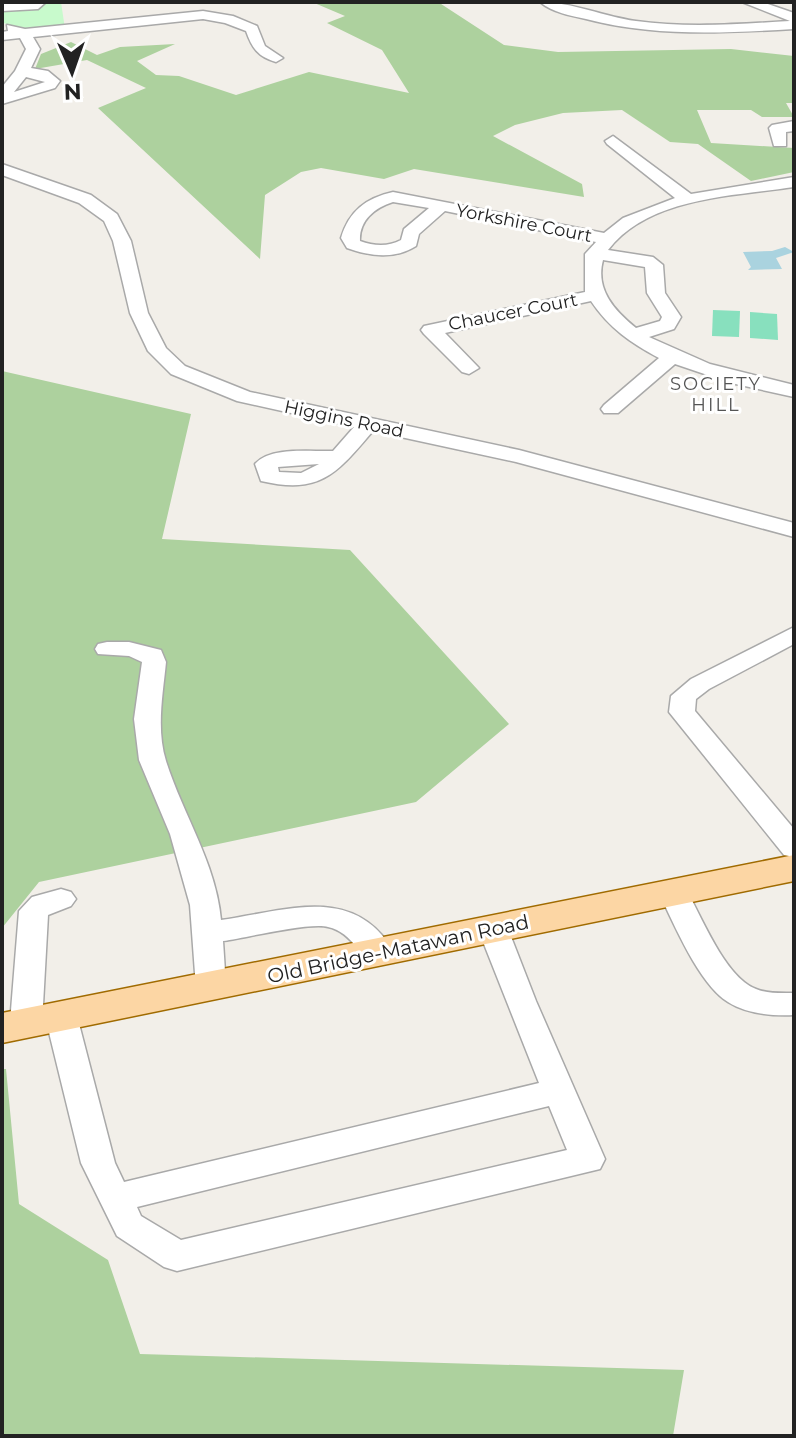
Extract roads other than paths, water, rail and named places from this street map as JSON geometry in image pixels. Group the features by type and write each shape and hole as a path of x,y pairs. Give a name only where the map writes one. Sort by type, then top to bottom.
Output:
{"main road":[{"name":"Old Bridge-Matawan Road","path":"30,1023 794,868"}],"street":[{"path":"2,7 38,5 39,2"},
{"path":"547,2 580,15 651,27 706,29 794,25"},
{"path":"749,2 794,18"},
{"path":"2,36 203,15 228,19 252,29 259,48 276,58"},
{"path":"2,22 25,35 33,49 22,72 2,98"},
{"path":"2,98 50,85 53,81 43,74 22,72"},
{"path":"780,143 777,128 794,126"},
{"path":"613,141 687,199"},
{"name":"Higgins Road","path":"2,169 85,199 111,218 122,241 139,313 158,351 178,370 244,397 519,456 794,530"},
{"path":"794,182 687,199 631,221 607,239 594,254 591,281 595,295 611,318 672,357 766,387 794,391"},
{"name":"Yorkshire Court","path":"441,206 410,233 410,242 402,248 367,249 353,244 350,238 355,221 381,199 402,197 607,239"},
{"path":"594,254 647,261 654,265 651,281 654,294 672,317 667,325 634,335"},
{"name":"Chaucer Court","path":"469,368 431,330 595,295"},
{"path":"611,409 672,357"},
{"path":"338,457 367,425"},
{"path":"794,634 700,684 684,696 682,712 794,848"},
{"path":"107,649 129,649 152,655 154,662 147,719 152,760 184,834 205,905 211,987"},
{"path":"674,893 695,937 736,994 773,1005 794,1004"},
{"path":"61,899 42,904 34,911 30,1023 129,1226 177,1256 588,1159 557,1091 493,929"},
{"path":"207,933 327,915 357,926 379,952"},
{"path":"115,1198 557,1091"}],"water":[{"path":"785,247 794,252 776,258 782,269 748,270 751,267 743,252 772,251"}],"district":[{"name":"SOCIETY HILL","path":"716,394"}]}
